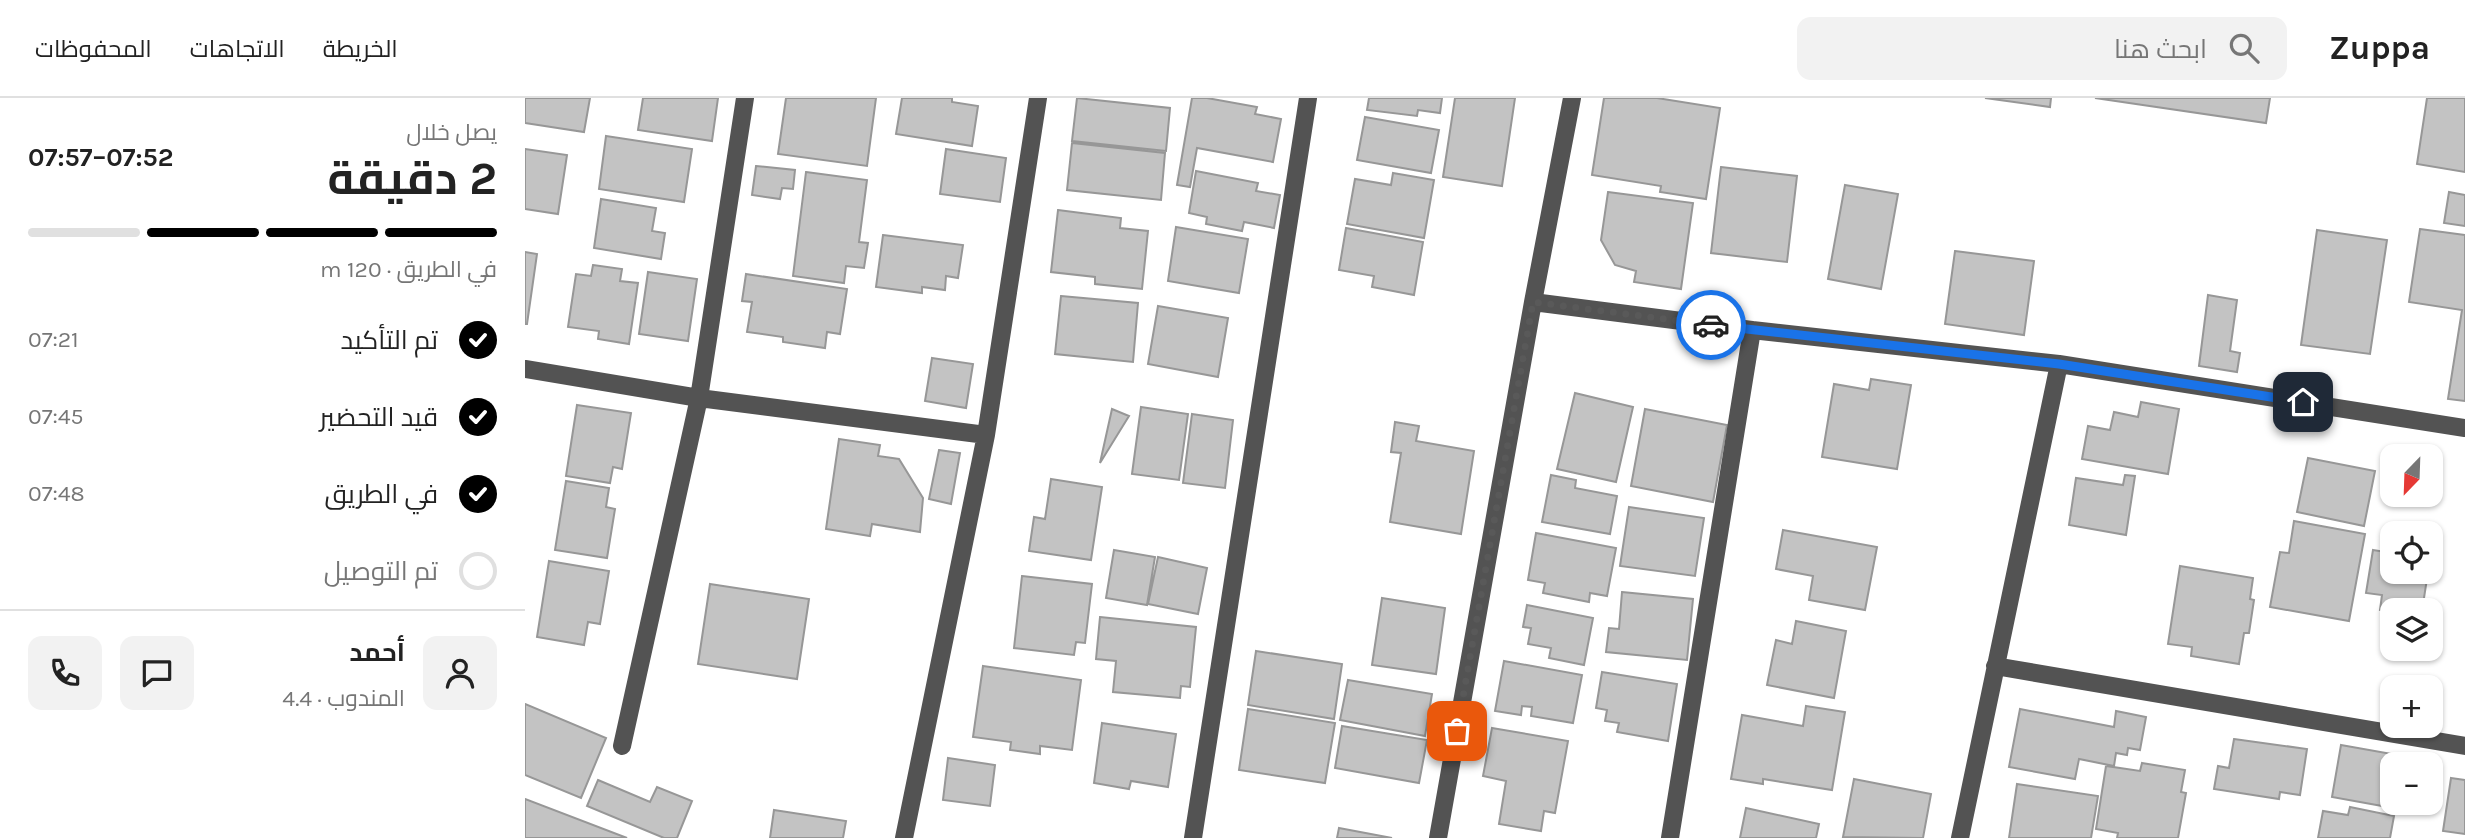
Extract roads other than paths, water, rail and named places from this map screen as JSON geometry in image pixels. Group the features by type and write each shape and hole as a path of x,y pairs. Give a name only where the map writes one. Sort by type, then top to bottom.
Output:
{"street":[{"path":"622,746 699,398 745,98"},
{"path":"905,838 986,435 1038,98"},
{"path":"1193,838 1308,98"},
{"path":"1438,838 1571,98"},
{"path":"1533,302 1752,330 2059,364 2465,428"},
{"path":"1670,838 1752,330"},
{"path":"1960,838 2059,364"},
{"path":"525,369 699,398 986,435"},
{"path":"1995,666 2465,746"}]}
